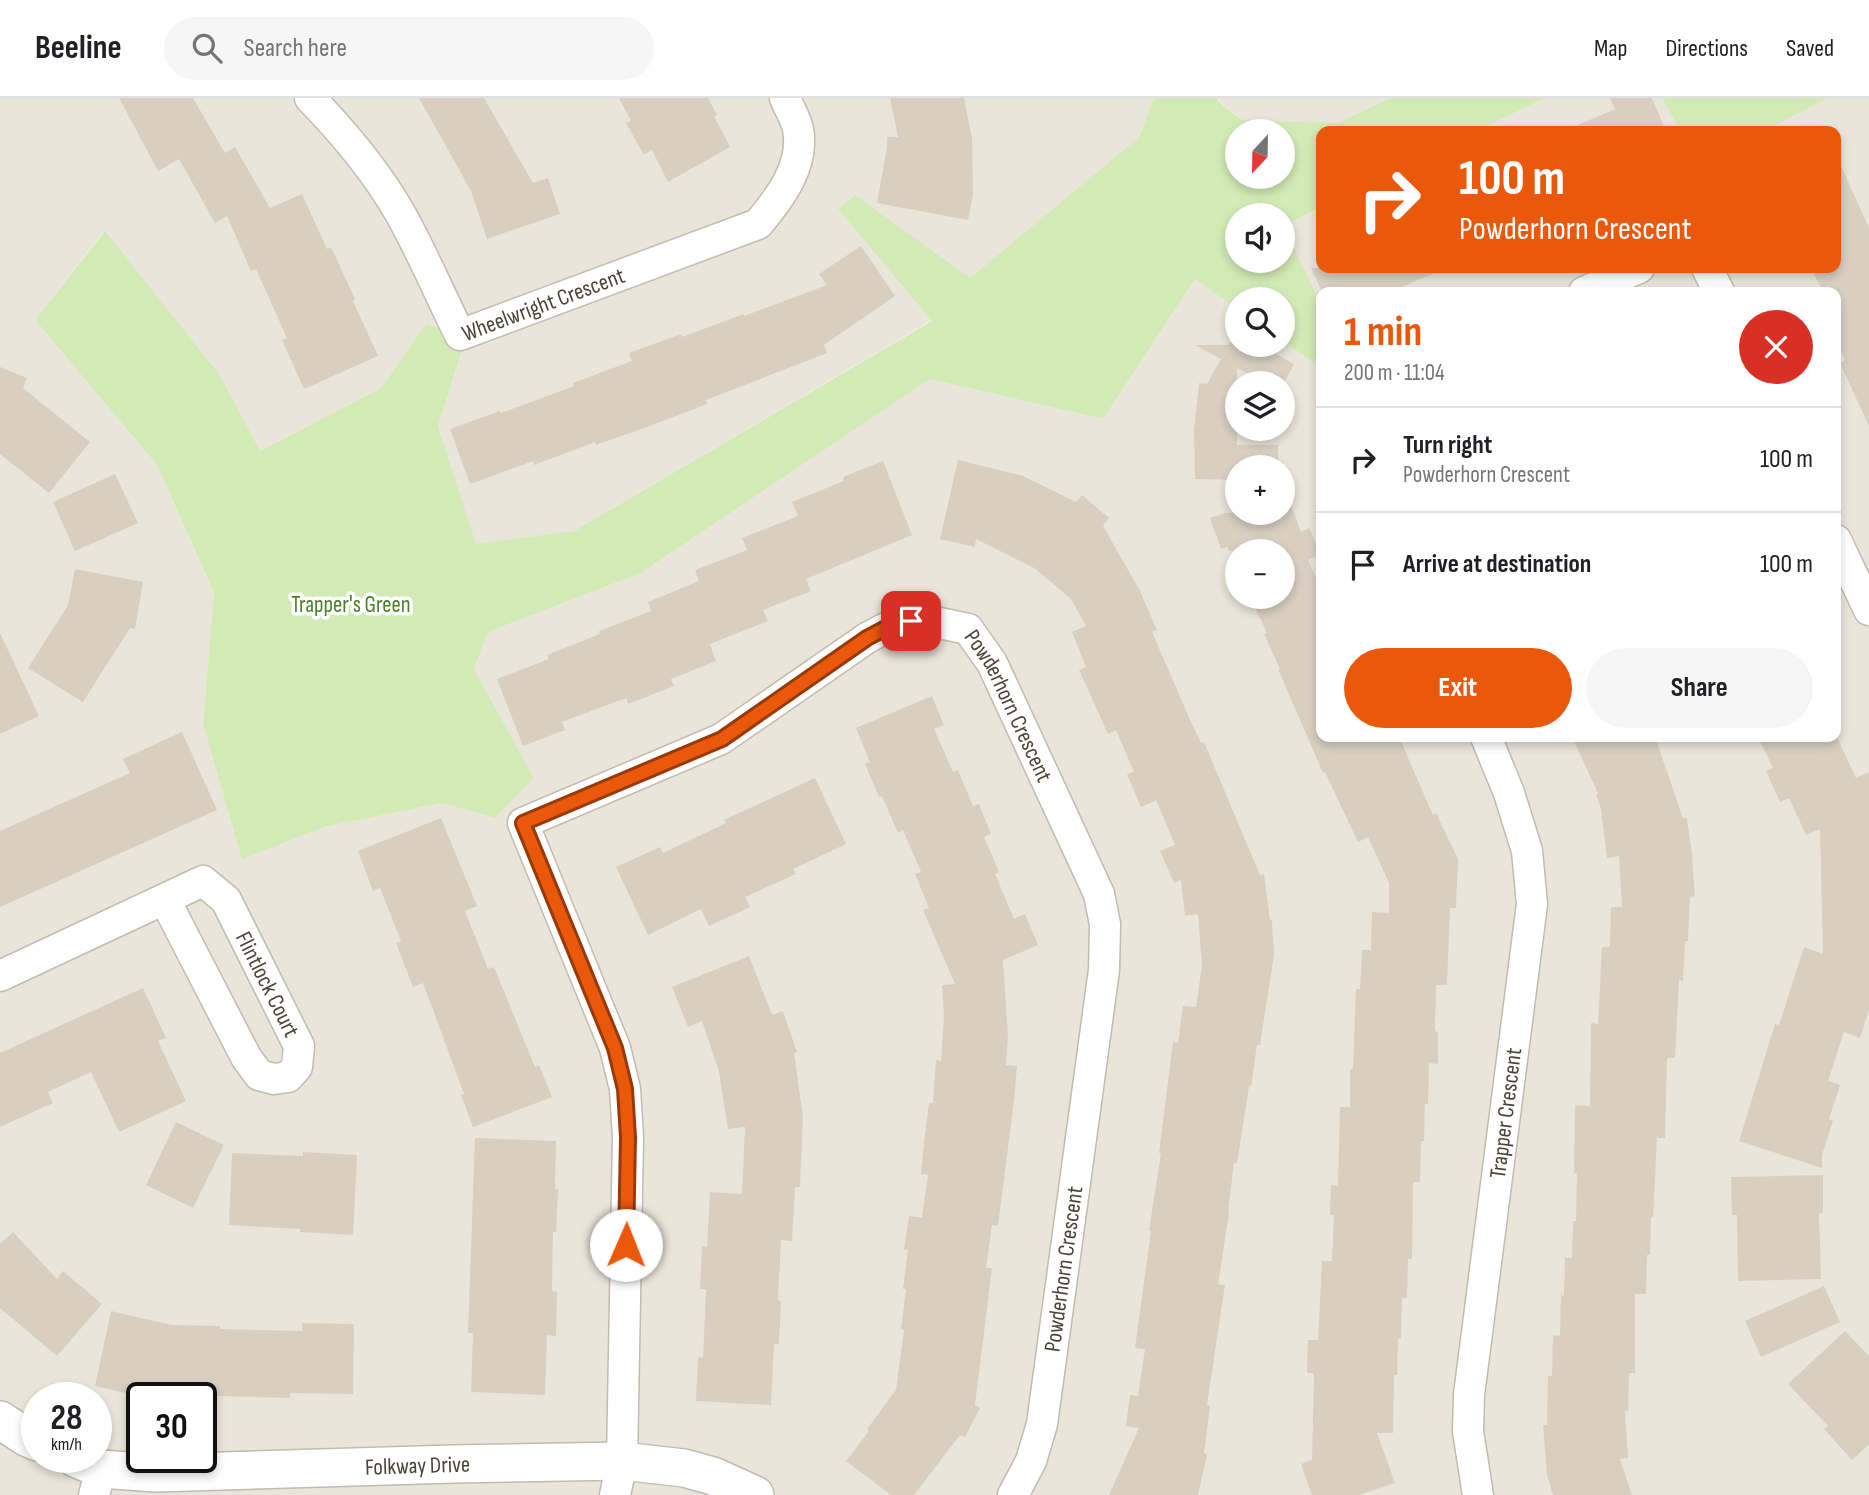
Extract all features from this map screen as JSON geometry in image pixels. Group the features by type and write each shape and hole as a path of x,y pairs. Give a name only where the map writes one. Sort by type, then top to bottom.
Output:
{"street":[{"name":"Wheelwright Crescent","path":"310,98 335,124 400,212 460,335 758,224 776,203 798,161 798,129 785,98"},
{"path":"1595,287 1628,273"},
{"path":"1841,551 1869,610"},
{"name":"Powderhorn Crescent","path":"618,1478 628,1137 625,1089 615,1048 523,823 722,739 867,638 897,622 925,620 968,629 992,663 1099,894 1105,924 1104,970 1042,1424 1031,1461 1013,1495"},
{"name":"Trapper Crescent","path":"1478,1495 1468,1431 1469,1395 1532,904 1527,851 1509,793 1488,742"},
{"name":"Flintlock Court","path":"0,976 203,881 226,900 299,1046 298,1068 289,1077 274,1079 259,1075 246,1057 164,900"},
{"path":"0,1420 21,1434"},
{"name":"Folkway Drive","path":"90,1474 439,1464 618,1478 684,1468 713,1476 755,1495"}],"shaded area":[{"path":"0,98 1154,98 1139,137 970,278 838,209 932,320 574,531 476,545 438,426 466,337 426,324 381,388 259,451 220,375 104,231 35,320 157,465 214,594 203,724 242,858 324,827 442,803 495,818 534,778 474,669 488,632 641,573 930,379 1103,419 1195,279 1225,300 1225,357 1295,357 1295,350 1316,364 1316,742 1841,742 1841,287 1316,287 1316,293 1295,250 1295,220 1316,210 1316,273 1841,273 1841,126 1775,126 1828,98 1869,98 1869,1495 0,1495"},
{"path":"1390,98 1338,123 1295,122 1295,119 1240,119 1218,100"},
{"path":"1545,98 1662,98 1677,126 1487,126"}],"green space":[{"name":"Trapper's Green","path":"1154,98 1218,98 1218,101 1240,119 1225,119 1225,189 1295,189 1295,122 1338,123 1390,98 1545,98 1487,126 1316,126 1316,210 1295,220 1295,203 1225,203 1225,273 1295,273 1295,250 1316,293 1316,364 1295,350 1295,287 1225,287 1225,300 1195,279 1103,419 930,379 641,573 488,632 474,669 534,778 495,818 442,803 324,827 242,859 203,724 214,593 157,465 35,320 105,231 220,375 260,451 381,388 426,324 466,337 438,426 476,544 574,531 932,321 838,209 855,195 970,278 1139,137"},
{"path":"1662,98 1828,98 1775,126 1677,126"}],"building":[{"path":"119,98 193,98 225,153 235,147 270,208 302,194 327,249 331,247 378,356 304,389 282,340 287,338 256,269 251,271 227,216 215,223 179,159 158,171"},
{"path":"419,98 484,98 533,183 548,178 560,214 487,239 471,191"},
{"path":"619,98 708,98 730,147 668,182 652,150 644,155 626,123 631,121"},
{"path":"890,98 964,98 972,138 973,195 968,220 877,203 887,137 898,137"},
{"path":"1610,98 1652,98 1664,126 1576,126 1615,109"},
{"path":"1841,166 1869,228 1869,426 1841,365 1845,360 1841,352 1841,287 1820,287 1814,273 1841,273"},
{"path":"861,246 895,296 824,345 827,353 706,400 707,404 655,424 596,445 595,442 534,465 533,461 470,484 450,429 574,386 573,383 632,361 629,353 681,334 682,337 744,316 827,285 819,274"},
{"path":"1311,268 1316,268 1316,273 1434,273 1402,287 1320,287"},
{"path":"1195,345 1225,345 1225,357 1281,357 1294,364 1290,371 1243,371 1237,368 1237,371 1225,371 1225,441 1237,441 1237,445 1278,445 1278,455 1225,455 1225,480 1195,479 1194,430 1199,383 1207,384 1221,359"},
{"path":"0,367 27,378 23,388 90,442 49,493 0,454"},
{"path":"958,460 1023,476 1076,502 1082,495 1109,518 1103,526 1140,591 1157,630 1152,632 1191,722 1201,743 1204,742 1260,875 1264,874 1272,920 1274,955 1260,1045 1257,1045 1249,1086 1237,1164 1234,1163 1218,1284 1225,1285 1207,1405 1210,1406 1204,1453 1207,1454 1198,1495 1109,1495 1139,1428 1126,1426 1130,1395 1138,1396 1145,1349 1135,1348 1173,1042 1178,1043 1183,1006 1196,1007 1202,965 1198,914 1185,916 1181,880 1174,883 1160,851 1175,845 1156,800 1141,807 1127,774 1134,772 1116,730 1108,734 1079,670 1086,667 1072,632 1086,626 1071,599 1034,568 976,539 975,547 940,539"},
{"path":"883,461 912,535 806,579 811,591 763,610 768,621 710,644 716,661 671,679 674,686 628,704 626,698 562,722 565,730 523,746 497,679 549,659 547,655 600,634 599,631 651,611 648,602 699,581 695,570 747,550 742,538 798,516 792,502 844,481 843,477"},
{"path":"115,474 138,523 75,551 53,502"},
{"path":"1225,513 1225,525 1295,525 1295,516 1301,532 1309,528 1316,543 1316,556 1308,560 1316,577 1316,742 1401,742 1433,815 1436,813 1458,859 1456,908 1450,908 1447,985 1436,985 1435,1031 1438,1032 1438,1064 1429,1063 1420,1182 1413,1182 1412,1259 1408,1259 1407,1298 1402,1298 1401,1339 1398,1339 1397,1375 1394,1375 1393,1433 1377,1433 1395,1483 1359,1495 1312,1495 1301,1464 1312,1460 1314,1373 1307,1373 1308,1340 1318,1340 1322,1261 1332,1261 1334,1215 1330,1215 1331,1185 1338,1186 1340,1107 1350,1107 1356,989 1360,989 1362,950 1371,950 1372,912 1389,913 1389,883 1368,837 1358,842 1325,772 1323,773 1278,669 1264,634 1267,633 1256,609 1295,609 1295,539 1225,539 1225,548 1221,549 1210,518"},
{"path":"75,569 143,582 135,629 130,628 83,702 28,668 68,605"},
{"path":"0,633 39,716 0,734"},
{"path":"932,696 944,725 934,729 953,772 958,770 973,806 979,804 991,834 984,837 999,872 995,874 1014,919 1025,914 1038,945 1003,960 1008,1038 1006,1065 1017,1066 998,1226 992,1225 986,1268 992,1268 975,1405 980,1408 965,1437 960,1435 914,1495 891,1495 846,1461 896,1390 904,1330 901,1329 906,1289 903,1289 908,1250 904,1250 909,1216 922,1218 928,1175 921,1174 925,1134 929,1103 933,1103 936,1060 941,1061 944,1016 942,985 955,984 923,910 929,908 915,874 921,872 903,830 898,833 882,796 879,797 865,764 870,762 856,728"},
{"path":"182,732 217,810 0,907 0,831 130,773 123,759"},
{"path":"1574,742 1657,742 1683,818 1687,818 1695,896 1690,897 1683,981 1679,980 1675,1058 1667,1058 1665,1138 1657,1138 1646,1294 1635,1294 1635,1373 1629,1373 1628,1411 1625,1411 1628,1458 1620,1459 1632,1495 1553,1495 1547,1475 1543,1425 1547,1425 1548,1376 1552,1376 1553,1335 1560,1336 1565,1258 1572,1258 1573,1221 1576,1221 1575,1105 1590,1106 1591,1023 1598,1024 1602,947 1610,947 1611,907 1622,907 1619,856 1607,858 1601,809 1596,794 1598,793"},
{"path":"1760,742 1839,742 1856,778 1869,772 1869,1009 1860,1038 1844,1032 1828,1081 1840,1085 1829,1119 1833,1121 1822,1155 1822,1168 1739,1141 1775,1024 1779,1025 1804,947 1823,954 1820,829 1806,835 1789,798 1780,802 1766,771 1773,768"},
{"path":"815,778 846,844 793,869 796,874 745,897 750,907 709,926 701,909 648,935 616,867 660,847 663,853 726,823 724,820"},
{"path":"441,818 477,906 465,911 488,969 494,967 535,1067 539,1065 552,1097 473,1127 461,1095 464,1094 423,983 413,987 396,943 401,941 380,888 373,891 358,851"},
{"path":"749,956 772,1015 783,1011 797,1052 794,1053 803,1117 800,1187 795,1187 792,1241 781,1240 779,1344 774,1344 771,1405 696,1401 698,1357 703,1358 706,1289 700,1289 702,1246 707,1247 710,1192 742,1194 745,1127 728,1129 719,1072 702,1021 688,1027 672,987"},
{"path":"143,988 166,1038 158,1041 186,1101 119,1132 91,1072 48,1092 53,1103 0,1127 0,1053"},
{"path":"176,1122 224,1145 193,1208 146,1185"},
{"path":"475,1138 556,1141 555,1189 558,1189 556,1232 553,1232 552,1291 557,1292 556,1336 547,1335 545,1395 471,1392 473,1333 468,1333"},
{"path":"303,1152 357,1155 353,1235 229,1225 232,1153 303,1156"},
{"path":"1823,1175 1823,1213 1819,1213 1821,1279 1738,1281 1737,1215 1732,1215 1731,1177"},
{"path":"13,1232 57,1279 63,1271 102,1304 57,1356 0,1308 0,1244"},
{"path":"1824,1286 1840,1322 1761,1357 1745,1321"},
{"path":"111,1311 172,1325 220,1326 220,1329 302,1331 302,1323 354,1324 353,1394 290,1393 290,1398 217,1396 217,1382 126,1382 126,1393 112,1390 112,1382 96,1382"},
{"path":"1845,1331 1869,1356 1869,1444 1852,1460 1824,1429 1828,1426 1788,1384"}],"route":[{"path":"626,1245 628,1137 625,1089 615,1048 523,823 722,739 867,638 897,622 911,621"}]}
